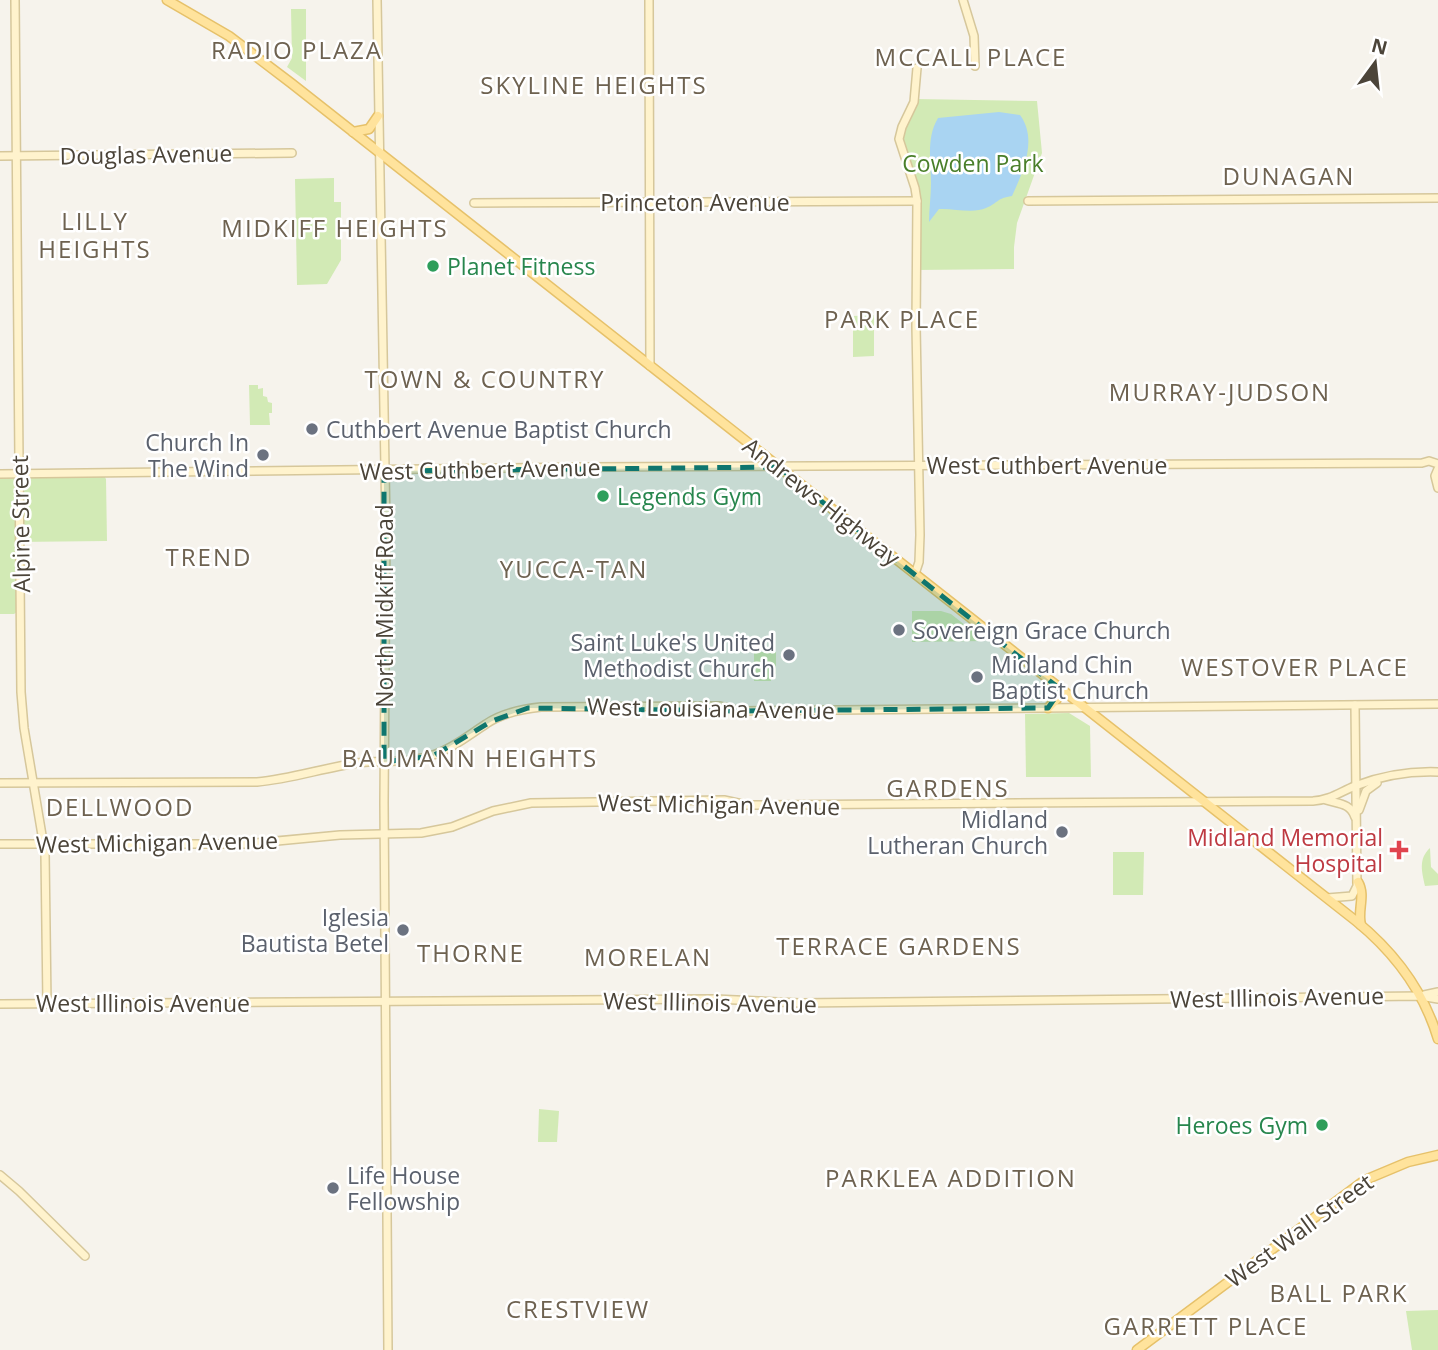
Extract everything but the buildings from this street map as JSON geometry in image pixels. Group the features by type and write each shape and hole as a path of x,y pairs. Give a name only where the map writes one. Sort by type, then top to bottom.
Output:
{"main road":[{"name":"Andrews Highway","path":"167,0 238,42 1361,925 1396,960 1420,996 1438,1039"},
{"path":"353,132 369,129 378,116"},
{"path":"1048,708 1057,699 1055,685"},
{"path":"1358,882 1362,890 1358,915 1361,925"},
{"name":"West Wall Street","path":"1137,1350 1365,1180 1408,1161 1438,1155"}],"street":[{"name":"Alpine Street","path":"15,0 22,709 44,844 47,1004"},
{"name":"North Midkiff Road","path":"377,0 384,471 388,1350"},
{"path":"649,0 650,366"},
{"path":"963,0 974,36 975,66"},
{"path":"915,574 920,553 917,201 899,139 914,102 916,68"},
{"name":"Douglas Avenue","path":"0,156 292,153"},
{"path":"1028,201 1438,198"},
{"name":"Princeton Avenue","path":"474,203 917,201"},
{"name":"West Cuthbert Avenue","path":"0,474 585,467 1422,463 1437,468"},
{"path":"1437,468 1435,481 1438,488"},
{"name":"West Louisiana Avenue","path":"0,782 257,782 348,765 433,756 457,745 499,717 537,708 728,706 741,710 1438,704"},
{"path":"1326,898 1352,896 1356,892 1358,882 1355,705"},
{"name":"West Michigan Avenue","path":"0,844 244,844 340,835 421,833 440,830 493,811 531,803 724,800 747,806 761,806 1325,800 1356,786 1408,772 1438,772"},
{"path":"1356,821 1366,791 1382,779"},
{"path":"1325,800 1349,807 1356,821"},
{"name":"West Illinois Avenue","path":"1420,996 1438,992"},
{"name":"West Illinois Avenue","path":"0,1004 715,999 812,1003 1420,996 1438,999"},
{"path":"0,1175 15,1186 85,1256"}],"highlighted area":[{"path":"778,467 1055,685 1057,695 1048,708 741,711 528,708 492,721 433,756 384,762 384,471"}],"green space":[{"path":"291,9 306,9 306,81 287,67 292,58"},
{"name":"Cowden Park","path":"916,99 1037,101 1042,153 1017,223 1014,269 916,270 917,197 899,143"},
{"path":"334,178 334,202 341,202 341,260 327,284 297,285 295,179"},
{"path":"874,315 874,356 853,357 853,316"},
{"path":"249,385 263,388 263,396 272,403 270,425 250,425"},
{"path":"104,476 107,541 16,542 17,612 0,614 0,477"},
{"path":"912,611 941,611 951,614 985,641 912,642"},
{"path":"754,652 776,652 776,674 771,674 771,681 754,681"},
{"path":"1069,713 1090,726 1091,777 1026,777 1025,714"},
{"path":"1430,848 1431,867 1438,874 1438,885 1425,886 1422,861"},
{"path":"1113,852 1144,852 1143,895 1113,895"},
{"path":"539,1109 559,1111 557,1142 538,1142"},
{"path":"1438,1310 1438,1350 1412,1350 1406,1311"}],"water":[{"path":"999,112 1020,115 1028,134 1027,156 1012,196 981,210 939,209 929,222 931,142 938,118"}],"place":[{"name":"Planet Fitness","path":"433,266"},
{"name":"Cuthbert Avenue Baptist Church","path":"312,429"},
{"name":"Church In The Wind","path":"263,455"},
{"name":"Legends Gym","path":"603,496"},
{"name":"Sovereign Grace Church","path":"899,630"},
{"name":"Saint Luke's United Methodist Church","path":"789,655"},
{"name":"Midland Chin Baptist Church","path":"977,677"},
{"name":"Midland Lutheran Church","path":"1062,832"},
{"name":"Midland Memorial Hospital","path":"1399,850"},
{"name":"Iglesia Bautista Betel","path":"403,930"},
{"name":"Heroes Gym","path":"1322,1125"},
{"name":"Life House Fellowship","path":"333,1188"}],"district":[{"name":"RADIO PLAZA","path":"297,49"},
{"name":"MCCALL PLACE","path":"971,56"},
{"name":"SKYLINE HEIGHTS","path":"594,84"},
{"name":"DUNAGAN","path":"1289,175"},
{"name":"MIDKIFF HEIGHTS","path":"335,227"},
{"name":"LILLY HEIGHTS","path":"95,234"},
{"name":"PARK PLACE","path":"902,318"},
{"name":"TOWN & COUNTRY","path":"485,378"},
{"name":"MURRAY-JUDSON","path":"1220,391"},
{"name":"TREND","path":"209,556"},
{"name":"YUCCA-TAN","path":"574,568"},
{"name":"WESTOVER PLACE","path":"1295,666"},
{"name":"BAUMANN HEIGHTS","path":"470,757"},
{"name":"GARDENS","path":"948,787"},
{"name":"DELLWOOD","path":"120,806"},
{"name":"TERRACE GARDENS","path":"899,945"},
{"name":"THORNE","path":"471,952"},
{"name":"MORELAN","path":"648,956"},
{"name":"PARKLEA ADDITION","path":"951,1177"},
{"name":"BALL PARK","path":"1339,1292"},
{"name":"CRESTVIEW","path":"578,1308"},
{"name":"GARRETT PLACE","path":"1206,1325"}]}
